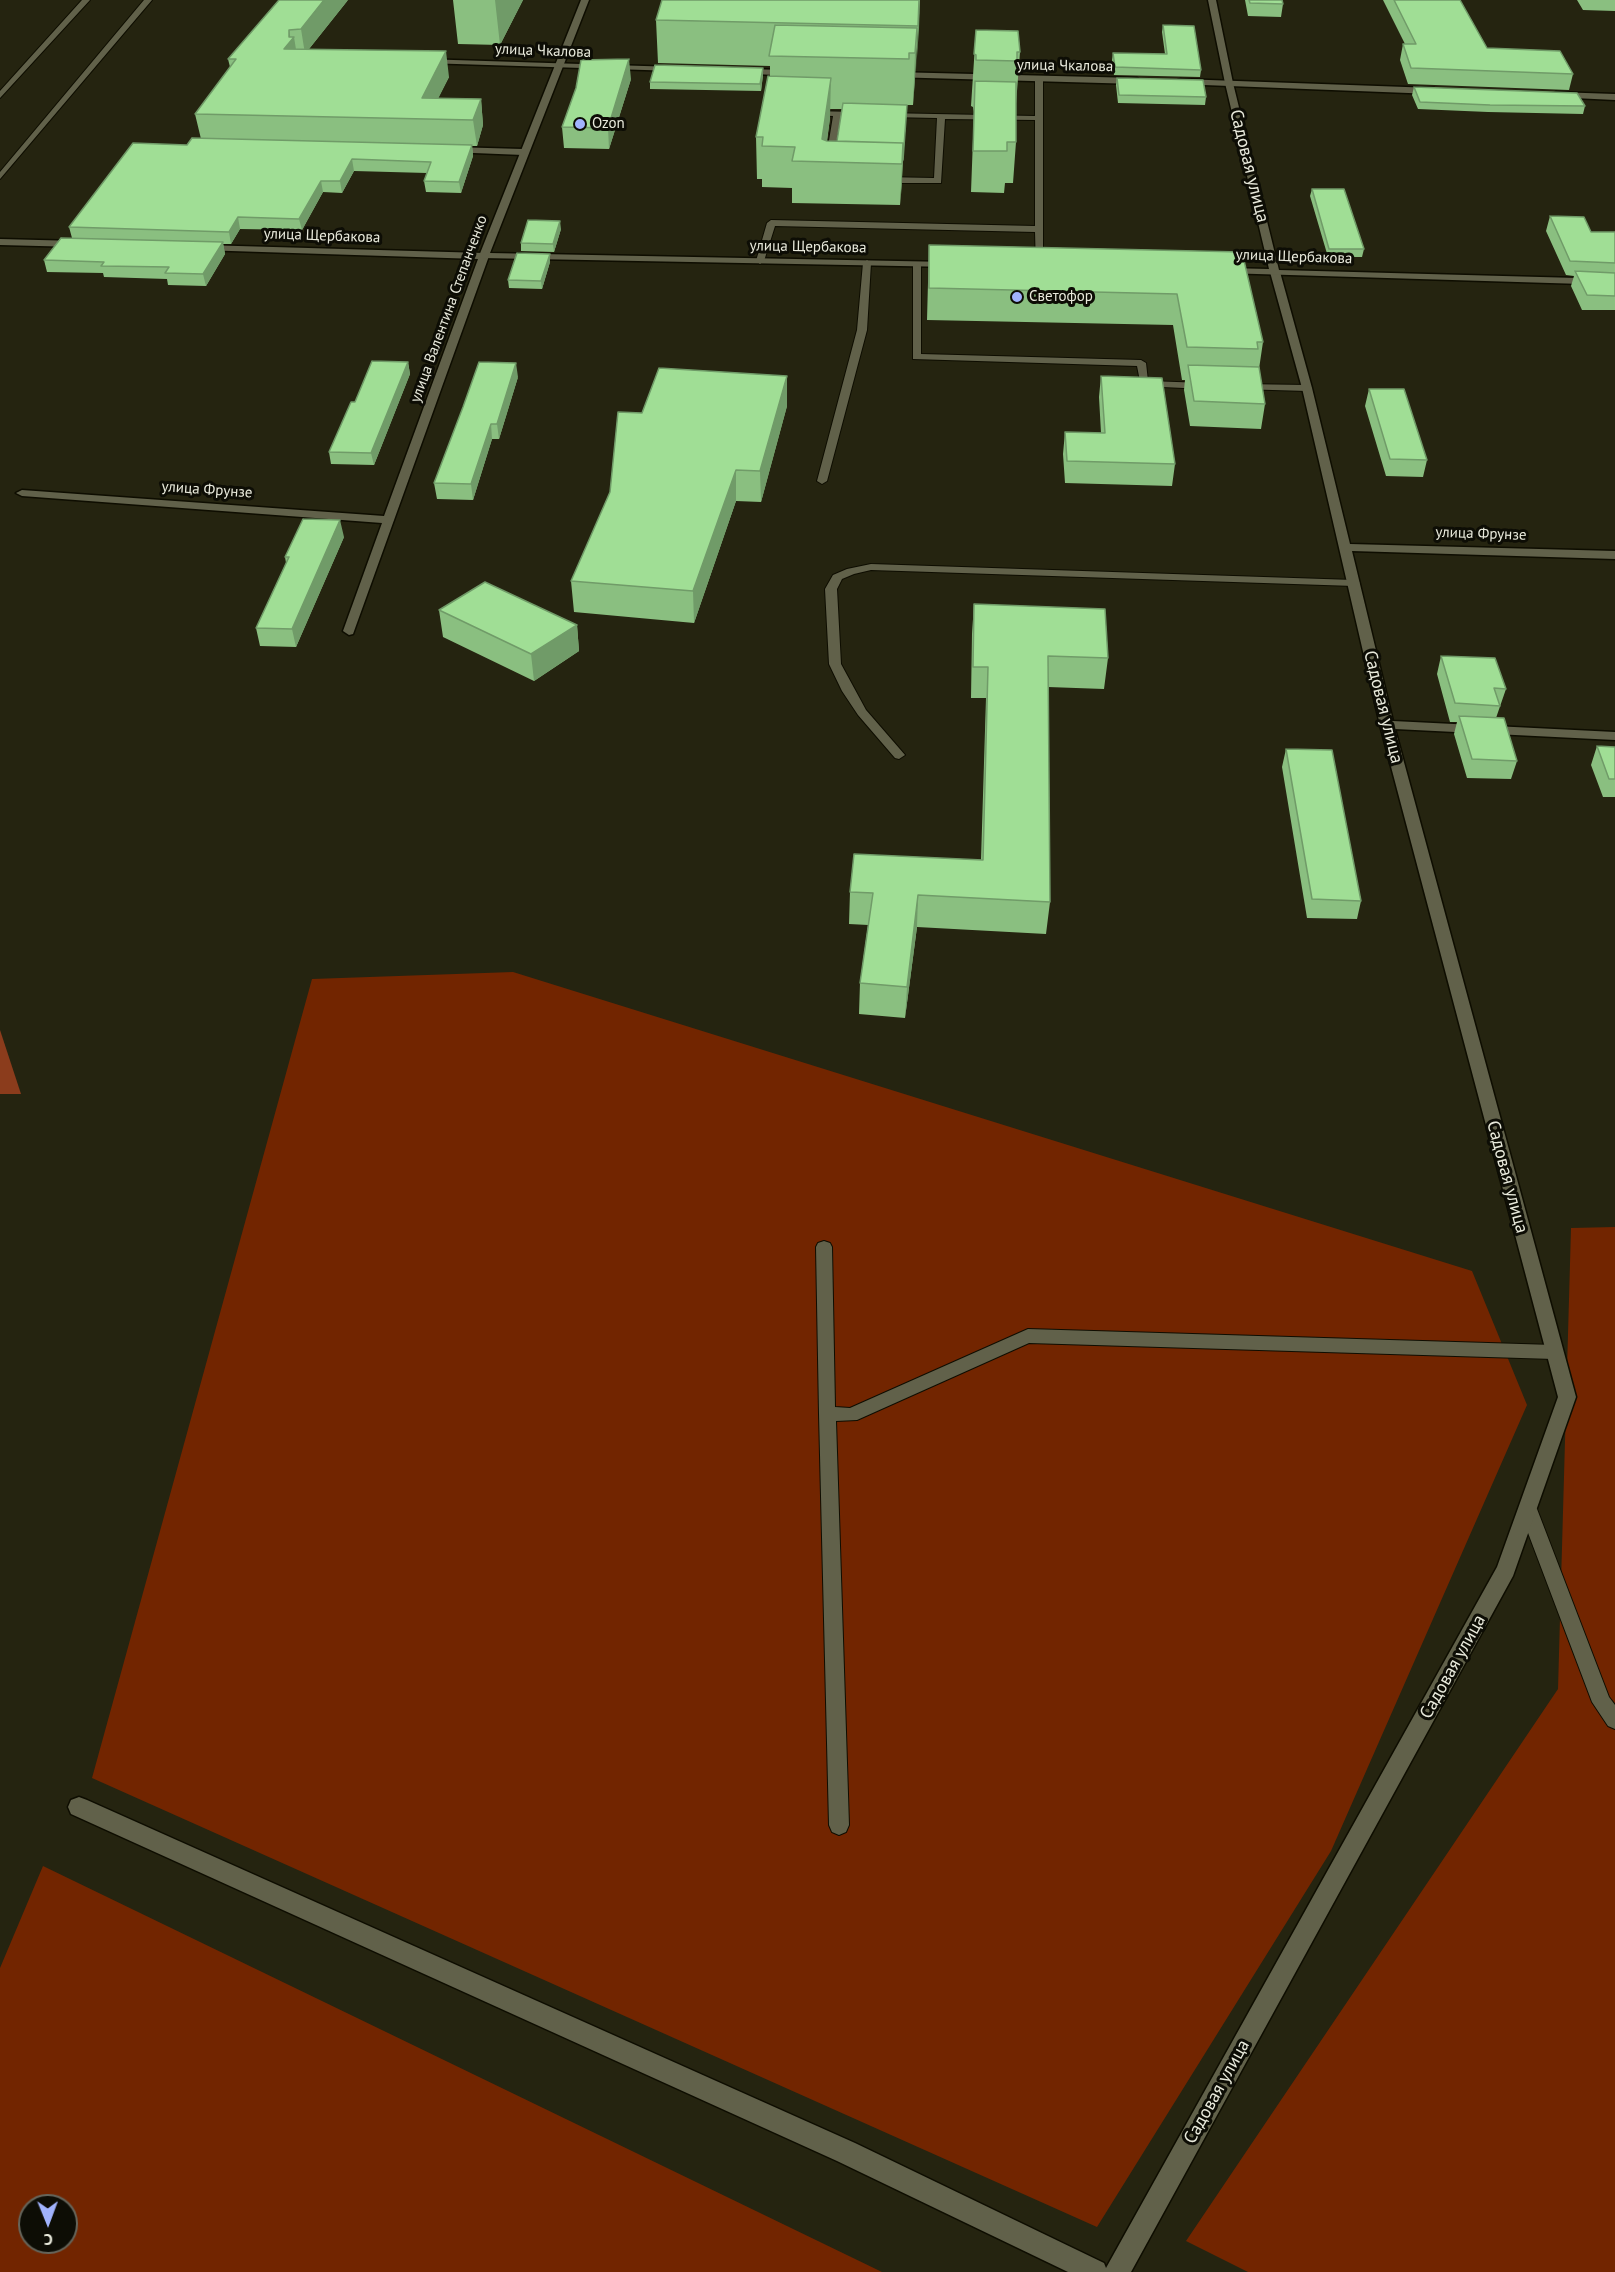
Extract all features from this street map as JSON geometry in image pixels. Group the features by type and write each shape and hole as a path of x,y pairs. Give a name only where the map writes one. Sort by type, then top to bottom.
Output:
{"street":[{"name":"улица Валентина Степанченко","path":"350,631 484,256 523,152 585,0"},
{"name":"Садовая улица","path":"1117,2272 1506,1570 1567,1397 1387,725 1307,388 1275,272 1229,83 1212,0"},
{"name":"улица Чкалова","path":"412,61 687,70"},
{"path":"734,71 805,73"},
{"name":"улица Чкалова","path":"887,75 1144,81"},
{"path":"1167,82 1443,92"},
{"path":"1546,95 1615,97"},
{"path":"440,150 523,152"},
{"path":"0,242 94,244"},
{"name":"улица Щербакова","path":"189,247 962,266"},
{"path":"1029,267 1052,267"},
{"name":"улица Щербакова","path":"1216,270 1615,282"},
{"name":"улица Фрунзе","path":"22,493 389,520"},
{"name":"улица Фрунзе","path":"1346,547 1615,555"},
{"path":"1387,725 1615,736"},
{"path":"79,1807 846,2152 1095,2272"}],"lane":[{"path":"0,96 86,0"},
{"path":"0,177 148,0"},
{"path":"768,82 770,72"},
{"path":"1039,79 1040,267"},
{"path":"805,113 872,115"},
{"path":"829,167 837,114"},
{"path":"883,115 1038,118"},
{"path":"871,179 938,181 941,116"},
{"path":"760,261 771,222 1039,229"},
{"path":"822,481 862,330 867,263"},
{"path":"917,265 916,357 1141,363 1144,384 1213,386"},
{"path":"1225,386 1307,388"},
{"path":"899,755 862,712 848,691 835,664 831,589 837,578 851,571 871,567 1354,583"},
{"path":"824,1247 839,1825"},
{"path":"827,1414 851,1415 1028,1336 1554,1352"},
{"path":"1528,1509 1601,1702 1615,1720"}],"shaded area":[{"path":"513,972 1472,1271 1527,1405 1331,1851 1097,2227 92,1778 312,979"},
{"path":"0,1030 21,1094 0,1094"},
{"path":"1615,1227 1615,2272 1248,2272 1186,2241 1558,1689 1571,1228"},
{"path":"43,1866 882,2272 0,2272 0,1968"}],"building":[{"path":"279,0 324,0 301,29 289,30 289,37 294,37 284,49 446,51 422,98 481,99 473,120 195,114 236,59 228,59"},
{"path":"662,0 919,0 918,26 656,20"},
{"path":"1249,0 1282,0 1283,4 1250,3"},
{"path":"1394,0 1460,0 1487,48 1560,51 1573,74 1411,68 1403,44 1416,44"},
{"path":"775,25 917,28 915,53 909,53 909,59 769,56"},
{"path":"1163,25 1194,26 1201,70 1115,67 1113,53 1167,54"},
{"path":"976,30 1018,31 1020,52 1017,52 1017,61 976,60 974,54"},
{"path":"629,59 608,128 562,127 576,88 581,60"},
{"path":"655,65 763,68 760,84 650,82"},
{"path":"768,76 831,78 822,139 903,143 902,164 792,161 795,147 762,146 763,137 756,137"},
{"path":"1117,78 1203,80 1206,97 1119,95"},
{"path":"975,81 1016,82 1016,142 1007,142 1007,151 973,151"},
{"path":"1414,87 1577,93 1585,106 1420,102"},
{"path":"843,103 907,105 903,160 903,143 837,141"},
{"path":"192,138 472,145 459,182 424,181 431,162 352,159 340,181 321,181 299,219 238,217 229,232 69,227 133,143 187,145"},
{"path":"1312,189 1344,189 1364,249 1329,249"},
{"path":"1550,216 1584,217 1591,232 1615,232 1615,263 1570,261"},
{"path":"528,220 560,221 553,244 521,243"},
{"path":"61,238 223,242 203,274 165,273 169,267 101,266 104,262 44,260"},
{"path":"929,245 1242,252 1263,342 1257,342 1258,349 1187,347 1177,294 929,288"},
{"path":"517,253 550,254 541,281 508,280"},
{"path":"1575,271 1615,273 1615,296 1587,295"},
{"path":"372,361 408,362 371,453 329,452 351,402 355,402"},
{"path":"479,362 516,363 497,424 491,424 471,484 434,483 463,407"},
{"path":"1188,365 1259,367 1265,404 1194,401"},
{"path":"659,368 787,376 760,471 736,470 693,591 571,581 610,492 618,412 642,413"},
{"path":"1101,376 1162,378 1175,464 1067,461 1065,432 1105,433"},
{"path":"1369,389 1404,389 1427,460 1390,459"},
{"path":"303,519 340,520 292,629 256,628 289,557 285,557"},
{"path":"485,582 577,625 531,654 439,610"},
{"path":"974,604 1105,609 1108,658 1048,656 1050,902 918,895 907,987 860,983 873,893 850,892 854,854 983,860 988,667 973,667"},
{"path":"1441,656 1495,658 1506,689 1494,688 1500,706 1455,703"},
{"path":"1459,716 1504,718 1517,761 1472,759"},
{"path":"1597,746 1615,747 1615,779 1609,779"},
{"path":"1286,749 1332,750 1361,901 1312,899"}],"place":[{"name":"Ozon","path":"580,124"},
{"name":"Светофор","path":"1017,297"}]}
